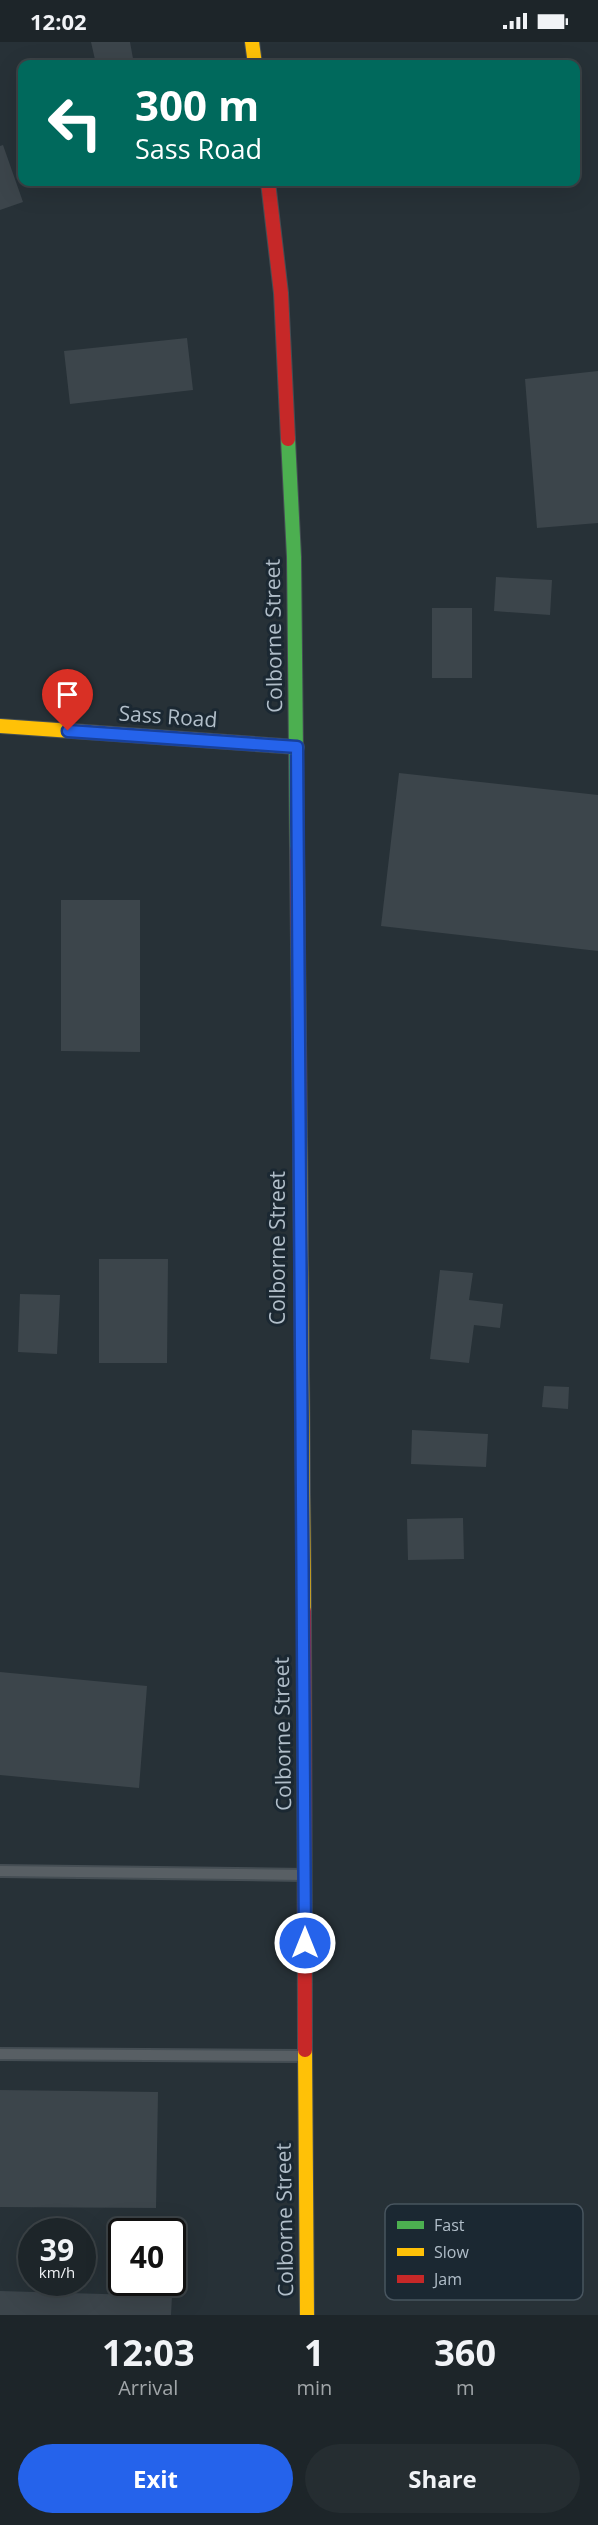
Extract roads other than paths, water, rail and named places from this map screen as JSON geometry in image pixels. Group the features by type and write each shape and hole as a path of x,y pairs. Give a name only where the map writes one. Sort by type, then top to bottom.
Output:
{"street":[{"path":"252,42 254,60"},
{"name":"Colborne Street","path":"268,186 281,293 291,488 297,747 307,2315"},
{"name":"Sass Road","path":"0,726 297,747"}],"lane":[{"path":"0,1871 305,1875"},
{"path":"0,2054 304,2056"}]}
